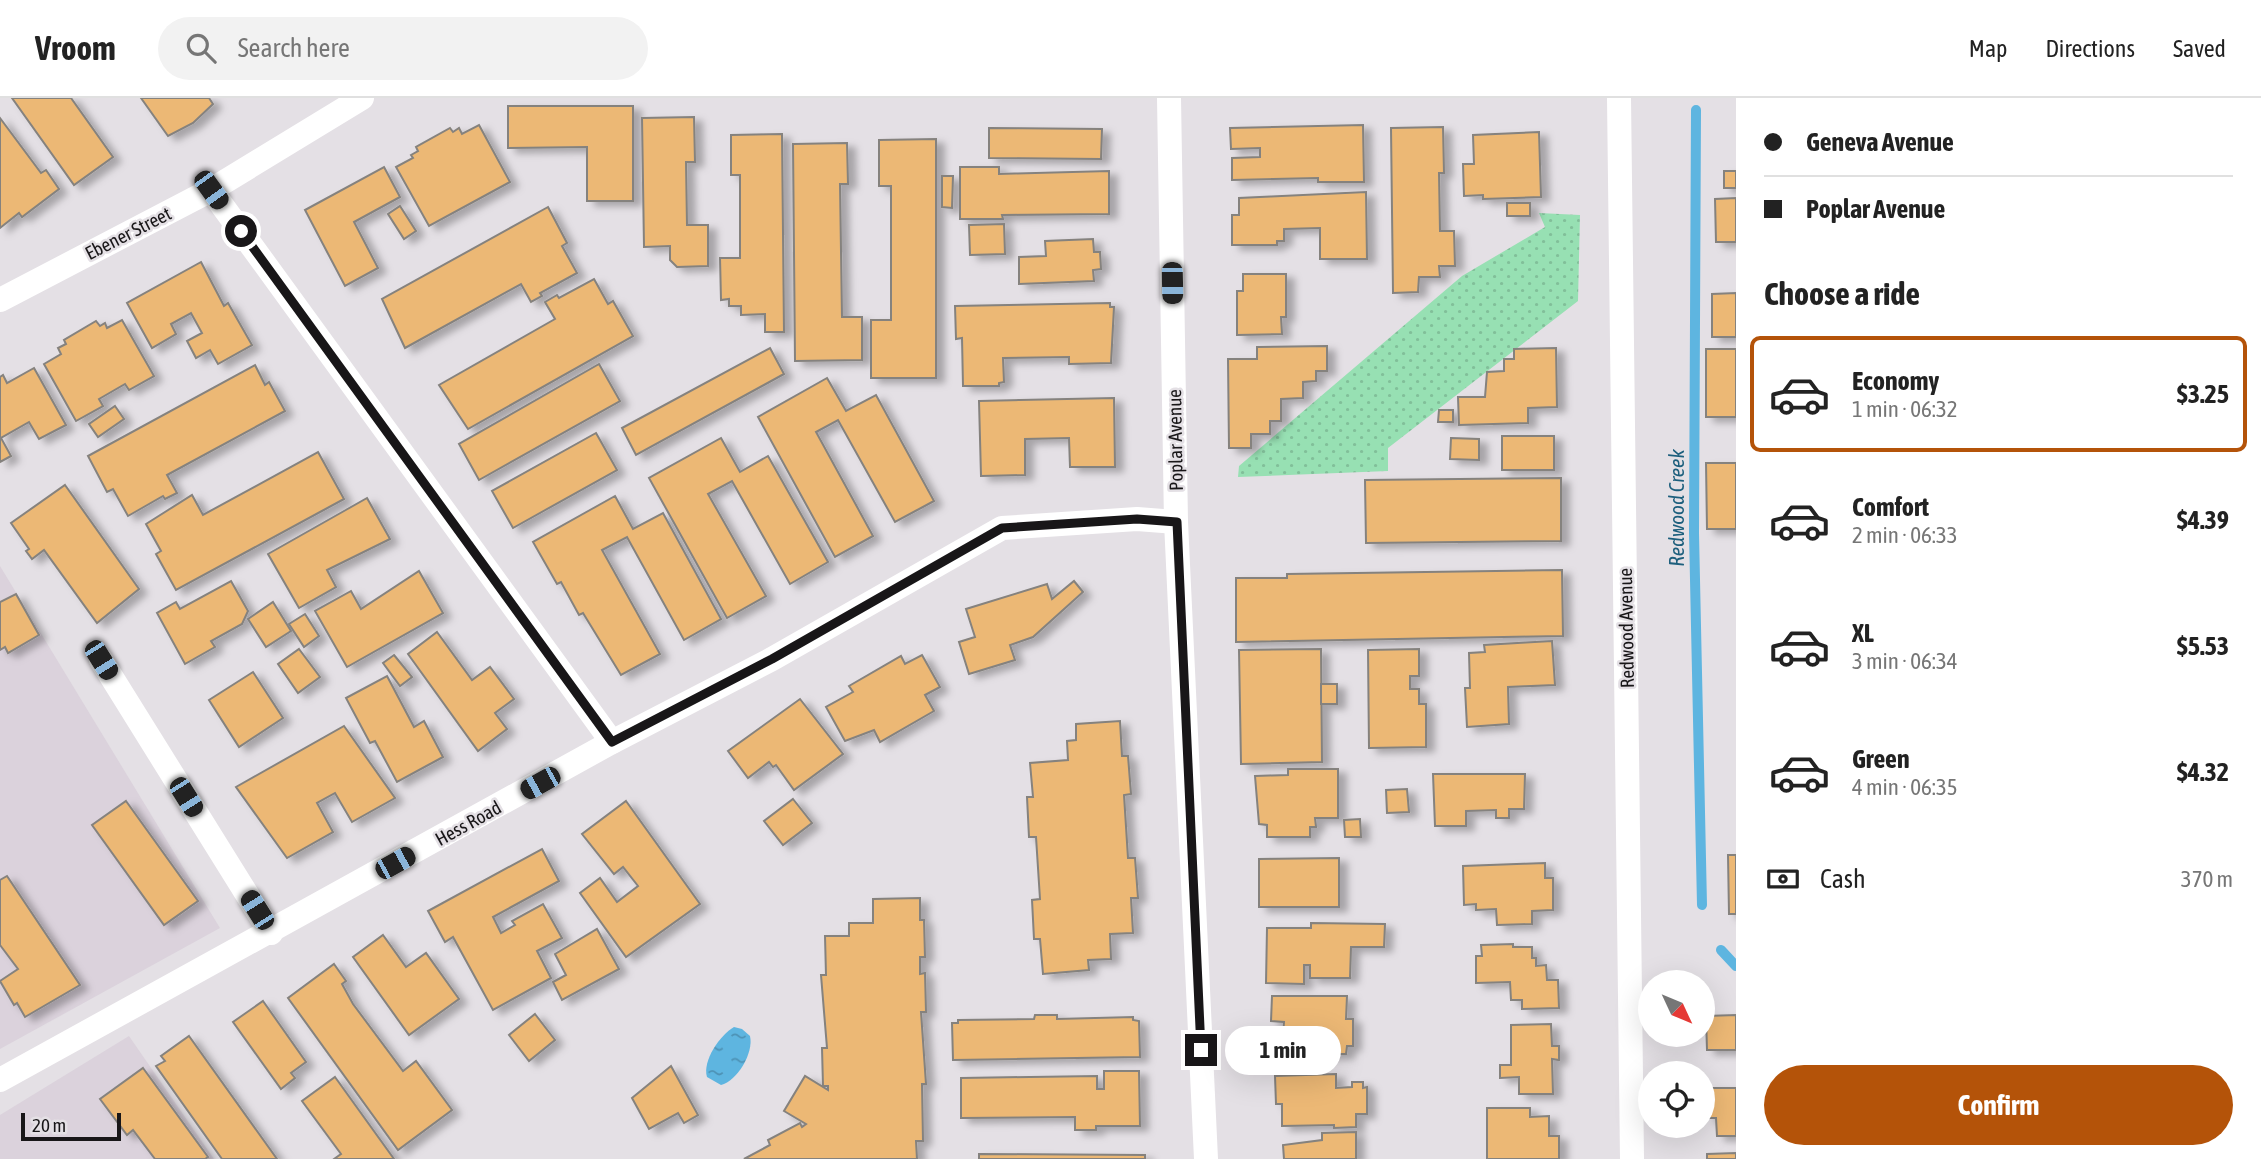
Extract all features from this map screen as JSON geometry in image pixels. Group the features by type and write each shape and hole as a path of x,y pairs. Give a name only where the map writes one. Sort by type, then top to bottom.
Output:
{"street":[{"name":"Ebener Street","path":"0,300 211,190 362,98"},
{"name":"Poplar Avenue","path":"1170,98 1177,522 1206,1159"},
{"name":"Redwood Avenue","path":"1619,98 1632,1159"},
{"path":"211,190 612,742"},
{"name":"Hess Road","path":"0,1080 271,933 612,742 772,659 1002,528 1137,519 1177,522"},
{"path":"101,660 271,933"}],"shaded area":[{"path":"0,566 220,928 0,1049"},
{"path":"129,1036 214,1159 0,1159 0,1115"}],"green space":[{"path":"1539,213 1580,215 1578,301 1388,448 1388,471 1238,477 1239,466 1462,276 1545,227"}],"water":[{"path":"734,1027 742,1029 750,1036 751,1043 747,1058 738,1072 721,1085 707,1077 707,1064 718,1042"}],"building":[{"path":"12,98 71,98 113,157 74,185"},
{"path":"141,98 209,98 213,104 193,123 168,136"},
{"path":"508,106 633,106 633,201 587,201 587,147 508,148"},
{"path":"694,117 695,162 686,162 687,225 708,225 708,266 677,267 670,260 670,246 644,247 642,118"},
{"path":"0,118 41,173 46,170 59,189 22,217 19,213 0,228"},
{"path":"479,125 510,182 429,226 396,167 413,158 411,155 418,151 416,147 450,128 453,132 459,128 462,134"},
{"path":"1363,125 1364,182 1318,182 1318,178 1232,180 1232,158 1260,157 1260,148 1231,149 1230,128"},
{"path":"1443,127 1444,173 1439,173 1440,231 1454,231 1455,266 1439,266 1440,277 1419,277 1418,292 1393,293 1391,128"},
{"path":"989,128 1102,129 1101,159 989,158"},
{"path":"1539,132 1541,197 1483,199 1483,195 1464,196 1463,164 1474,164 1473,135"},
{"path":"782,134 784,332 765,332 765,314 741,315 741,306 729,306 729,299 721,300 720,258 740,258 740,175 731,175 731,135"},
{"path":"936,139 936,378 871,378 871,320 891,320 891,186 879,186 879,140"},
{"path":"847,143 848,184 840,184 842,317 862,317 862,360 795,361 793,144"},
{"path":"384,167 400,197 354,222 378,268 345,286 305,210"},
{"path":"960,167 999,167 999,174 1109,171 1109,214 1002,215 1003,219 960,219"},
{"path":"1724,171 1736,171 1736,188 1724,188"},
{"path":"942,176 953,176 952,208 942,207"},
{"path":"1366,192 1367,259 1320,259 1320,228 1284,229 1284,241 1277,241 1277,245 1232,245 1232,215 1239,215 1239,198"},
{"path":"1736,198 1736,242 1716,242 1715,199"},
{"path":"1507,203 1530,203 1530,216 1507,216"},
{"path":"400,206 416,231 404,239 388,214"},
{"path":"548,207 567,243 562,246 577,273 540,293 542,296 531,302 521,284 405,348 382,299"},
{"path":"1004,224 1005,254 970,255 969,225"},
{"path":"1093,239 1094,252 1100,252 1101,269 1093,270 1094,281 1019,284 1019,257 1046,256 1045,241"},
{"path":"201,262 224,306 228,303 252,345 218,364 210,350 196,358 187,341 202,333 191,313 171,324 176,334 152,348 127,303"},
{"path":"1243,274 1286,274 1286,317 1281,317 1282,334 1237,335 1237,291 1243,291"},
{"path":"594,279 608,304 613,301 633,336 468,429 439,385 555,319 545,302 557,295 559,298"},
{"path":"1736,293 1736,337 1712,337 1712,294"},
{"path":"1110,303 1110,307 1114,307 1111,363 1069,364 1069,357 1003,358 1004,382 999,383 999,386 963,386 962,338 956,339 955,306"},
{"path":"122,320 154,376 129,390 125,384 99,399 103,406 76,421 44,364 61,354 58,348 66,344 64,340 96,321 100,326 105,323 107,328"},
{"path":"1327,346 1327,371 1316,371 1316,381 1303,382 1303,398 1281,399 1281,421 1270,421 1270,434 1251,434 1251,448 1229,448 1228,359 1257,359 1257,347"},
{"path":"770,348 784,374 636,455 622,428"},
{"path":"1556,348 1557,407 1528,408 1528,423 1459,425 1458,397 1485,397 1487,372 1504,371 1504,359 1514,359 1514,349"},
{"path":"1706,349 1736,349 1736,417 1706,417"},
{"path":"599,364 620,401 479,480 459,444"},
{"path":"255,365 265,385 269,382 285,411 167,475 177,493 165,499 163,496 128,516 113,489 107,492 88,456"},
{"path":"34,368 66,425 39,439 29,422 1,438 11,456 0,462 0,377 3,375 7,383"},
{"path":"827,378 846,411 876,395 934,501 895,522 838,420 816,432 873,536 835,557 758,417"},
{"path":"1114,398 1115,467 1070,467 1069,438 1025,439 1025,475 981,476 979,401"},
{"path":"115,406 124,419 98,437 89,424"},
{"path":"1439,410 1453,410 1453,422 1438,422"},
{"path":"596,433 617,470 513,528 492,491"},
{"path":"1502,436 1554,436 1554,470 1502,470"},
{"path":"721,438 740,472 768,456 828,562 790,584 732,481 708,494 766,596 727,618 649,478"},
{"path":"1451,438 1479,439 1479,460 1450,459"},
{"path":"318,452 344,499 176,590 156,554 161,551 146,524 192,495 203,515"},
{"path":"1706,463 1736,463 1736,529 1707,529"},
{"path":"1561,478 1561,541 1366,543 1365,480"},
{"path":"65,485 139,589 97,623 44,550 32,559 26,551 29,549 11,523"},
{"path":"615,496 633,529 663,513 721,619 684,640 627,537 602,550 660,654 621,675 583,613 579,615 561,582 557,584 533,542"},
{"path":"367,498 390,539 327,570 336,587 299,608 268,554"},
{"path":"1562,570 1563,636 1236,642 1236,578 1287,578 1287,574"},
{"path":"419,571 443,613 347,667 315,611 351,591 361,609"},
{"path":"231,581 248,611 242,624 211,641 215,647 185,664 157,613 176,602 180,609"},
{"path":"1074,581 1083,592 1033,637 1010,645 1015,660 969,674 959,642 975,637 966,609 1047,584 1052,599"},
{"path":"16,594 39,635 8,653 5,647 0,650 0,602"},
{"path":"273,602 291,631 266,647 248,619"},
{"path":"305,614 319,636 304,647 289,624"},
{"path":"437,632 472,680 490,667 514,699 495,713 507,729 478,751 408,654"},
{"path":"1552,641 1555,685 1508,687 1509,724 1467,727 1465,688 1470,688 1469,653 1485,652 1484,645"},
{"path":"299,649 320,677 298,693 278,664"},
{"path":"1321,649 1322,762 1241,764 1239,650"},
{"path":"1419,649 1419,676 1410,676 1410,689 1419,689 1419,704 1426,704 1426,747 1369,748 1368,650"},
{"path":"394,655 412,677 400,686 383,663"},
{"path":"922,655 940,687 925,695 934,711 880,742 874,730 845,741 826,707 853,692 849,686 901,656 905,664"},
{"path":"253,672 283,718 239,747 209,700"},
{"path":"387,676 414,727 424,721 443,757 397,782 375,741 370,743 346,698"},
{"path":"1321,684 1337,684 1337,704 1321,704"},
{"path":"800,699 843,754 794,790 776,765 773,767 769,762 748,778 728,751"},
{"path":"1120,721 1122,756 1128,756 1131,794 1124,795 1128,858 1135,858 1138,898 1131,898 1133,933 1110,934 1111,959 1088,960 1089,970 1043,974 1040,939 1034,939 1032,900 1040,899 1036,837 1029,837 1027,797 1033,797 1030,763 1068,760 1067,741 1076,740 1076,724"},
{"path":"344,726 395,798 352,822 335,793 317,803 333,832 287,858 236,787"},
{"path":"1288,769 1338,769 1338,818 1315,818 1316,827 1310,827 1310,837 1267,837 1267,825 1259,824 1255,776 1288,775"},
{"path":"1433,774 1525,774 1524,809 1509,809 1509,818 1496,818 1496,810 1466,811 1466,826 1435,826"},
{"path":"1407,789 1409,812 1387,813 1386,790"},
{"path":"793,799 812,823 783,845 764,821"},
{"path":"126,801 198,901 164,925 92,825"},
{"path":"626,801 700,904 626,957 580,893 600,878 617,902 638,886 623,867 614,874 582,834"},
{"path":"1360,819 1361,837 1345,837 1344,820"},
{"path":"542,849 559,881 493,917 501,933 515,925 512,921 543,904 562,938 537,951 551,978 493,1010 453,937 445,942 428,911"},
{"path":"1728,855 1736,855 1736,914 1729,914"},
{"path":"1339,858 1339,907 1259,907 1259,859"},
{"path":"1545,863 1545,878 1553,878 1553,910 1532,911 1532,924 1497,925 1496,909 1476,910 1476,904 1464,905 1463,866"},
{"path":"7,876 80,985 25,1017 17,1003 14,1005 0,981 18,969 0,945 0,880"},
{"path":"920,898 920,920 924,920 925,957 920,957 920,974 925,973 926,1012 921,1012 926,1084 922,1084 923,1141 916,1141 917,1159 744,1159 770,1145 768,1140 800,1123 802,1127 806,1124 784,1111 805,1076 828,1090 828,1086 823,1086 822,1048 827,1048 821,975 826,975 825,936 849,936 849,923 873,923 873,899"},
{"path":"1311,923 1385,924 1384,947 1351,947 1350,978 1310,978 1310,965 1304,965 1304,984 1266,983 1267,928 1311,928"},
{"path":"597,929 619,969 562,1000 553,982 566,975 555,954"},
{"path":"383,935 406,967 426,953 459,999 409,1035 353,957"},
{"path":"1513,944 1513,947 1532,947 1532,958 1536,958 1536,966 1546,965 1547,980 1558,980 1559,1008 1522,1009 1522,1000 1511,1000 1510,982 1476,983 1476,956 1482,956 1481,945"},
{"path":"334,964 346,981 342,984 353,1004 403,1071 416,1061 452,1110 398,1150 288,998"},
{"path":"1272,996 1347,996 1346,1019 1353,1019 1353,1046 1347,1046 1346,1054 1300,1054 1300,1048 1293,1048 1293,1036 1283,1036 1284,1022 1271,1021"},
{"path":"263,1001 306,1062 291,1073 295,1078 281,1089 233,1022"},
{"path":"535,1014 555,1040 529,1061 509,1035"},
{"path":"1035,1015 1057,1015 1057,1019 1133,1017 1133,1020 1139,1021 1140,1057 953,1060 952,1023 958,1023 958,1020 1034,1019"},
{"path":"1736,1015 1736,1050 1707,1050 1707,1047 1715,1047 1715,1016"},
{"path":"1551,1024 1552,1046 1559,1046 1559,1060 1552,1059 1553,1094 1519,1094 1519,1077 1500,1078 1500,1065 1511,1065 1511,1025"},
{"path":"189,1036 277,1159 222,1159 156,1066 165,1061 161,1056"},
{"path":"671,1066 698,1115 684,1123 678,1113 649,1129 632,1098"},
{"path":"143,1068 208,1157 155,1159 133,1130 127,1135 100,1099"},
{"path":"1104,1071 1139,1071 1140,1126 1096,1126 1096,1130 1075,1130 1075,1117 961,1118 961,1078 1097,1076 1097,1089 1104,1089"},
{"path":"1336,1074 1336,1088 1352,1087 1352,1082 1363,1082 1363,1088 1367,1087 1367,1114 1356,1114 1356,1127 1282,1126 1282,1104 1276,1104 1275,1076"},
{"path":"335,1077 394,1159 334,1159 341,1154 302,1101"},
{"path":"1715,1088 1736,1088 1736,1136 1717,1136"},
{"path":"1487,1108 1530,1108 1530,1117 1549,1116 1549,1136 1559,1136 1559,1159 1487,1159"},
{"path":"1356,1132 1356,1159 1284,1159 1283,1145 1322,1140 1322,1133"},
{"path":"1736,1153 1736,1159 1707,1159 1707,1154"},
{"path":"979,1154 1145,1155 1145,1159 979,1159"}],"waterway":[{"name":"Redwood Creek","path":"1696,110 1694,533 1702,905"},
{"name":"Redwood Creek","path":"1721,950 1736,966"}],"route":[{"path":"241,231 612,742 772,659 1002,528 1137,519 1177,522 1201,1050"}]}
